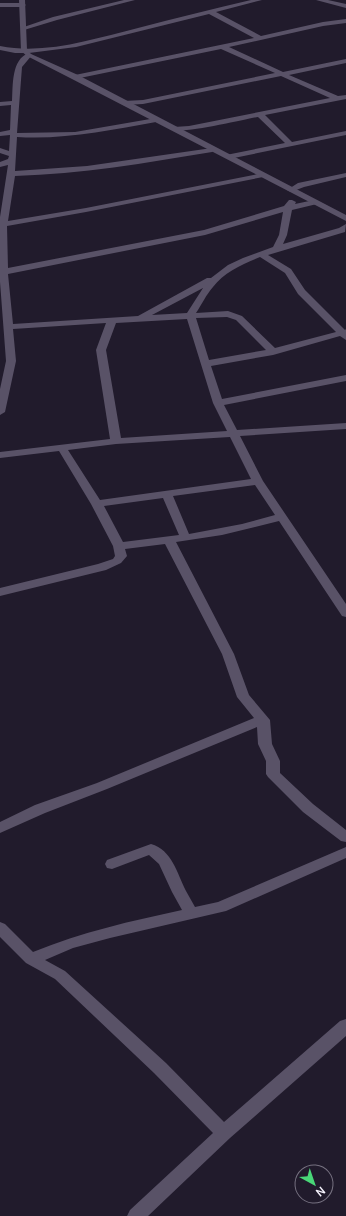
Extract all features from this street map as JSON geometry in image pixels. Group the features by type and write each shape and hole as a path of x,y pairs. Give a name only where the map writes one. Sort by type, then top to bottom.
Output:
{"street":[{"path":"24,28 55,18 132,0"},
{"path":"0,48 27,53 46,50 95,40 259,0"},
{"path":"319,0 346,6"},
{"path":"0,5 22,3 27,53 19,68 15,103 10,186 1,224 4,272 5,333 11,361 10,372 0,412"},
{"path":"211,12 260,38"},
{"path":"75,77 222,47 323,24 346,21"},
{"path":"222,47 346,103"},
{"path":"27,53 346,218"},
{"path":"124,103 143,102 346,61"},
{"path":"316,103 326,94"},
{"path":"177,130 261,115 346,97"},
{"path":"134,108 143,102"},
{"path":"0,104 15,103"},
{"path":"261,115 290,144"},
{"path":"0,134 14,133 35,136 75,134 156,120"},
{"path":"229,157 346,133"},
{"path":"0,150 12,164"},
{"path":"10,186 40,174 212,150"},
{"path":"0,169 12,164"},
{"path":"0,165 12,164 40,174"},
{"path":"1,224 101,207 264,175"},
{"path":"291,190 301,185 346,175"},
{"path":"276,250 283,235 288,207 301,195"},
{"path":"4,272 204,232 230,226 288,207 314,202"},
{"path":"139,319 218,276 243,260 329,234 346,227"},
{"path":"262,255 288,271 301,292 345,334"},
{"path":"190,315 196,307 203,292 218,276"},
{"path":"5,333 112,320 228,314 239,318 273,352"},
{"path":"190,315 218,403 258,480 346,613"},
{"path":"112,320 101,350 116,441"},
{"path":"206,364 273,352 345,334"},
{"path":"218,403 346,378"},
{"path":"0,455 116,441 346,426"},
{"path":"0,448 16,453"},
{"path":"0,592 102,567 117,561 120,556 119,546 97,504 62,448"},
{"path":"97,504 258,480"},
{"path":"167,494 185,537"},
{"path":"119,546 169,540 256,525 285,522"},
{"path":"169,540 228,654 243,697 263,720 265,744 273,761 273,774 308,808 346,837"},
{"path":"0,828 40,809 102,786 263,720"},
{"path":"112,864 151,849 165,861 179,892 192,914"},
{"path":"31,959 70,943 110,932 220,907 346,852"},
{"path":"0,928 31,959 60,975 160,1068 224,1133"},
{"path":"136,1216 224,1133 346,1026"}]}
